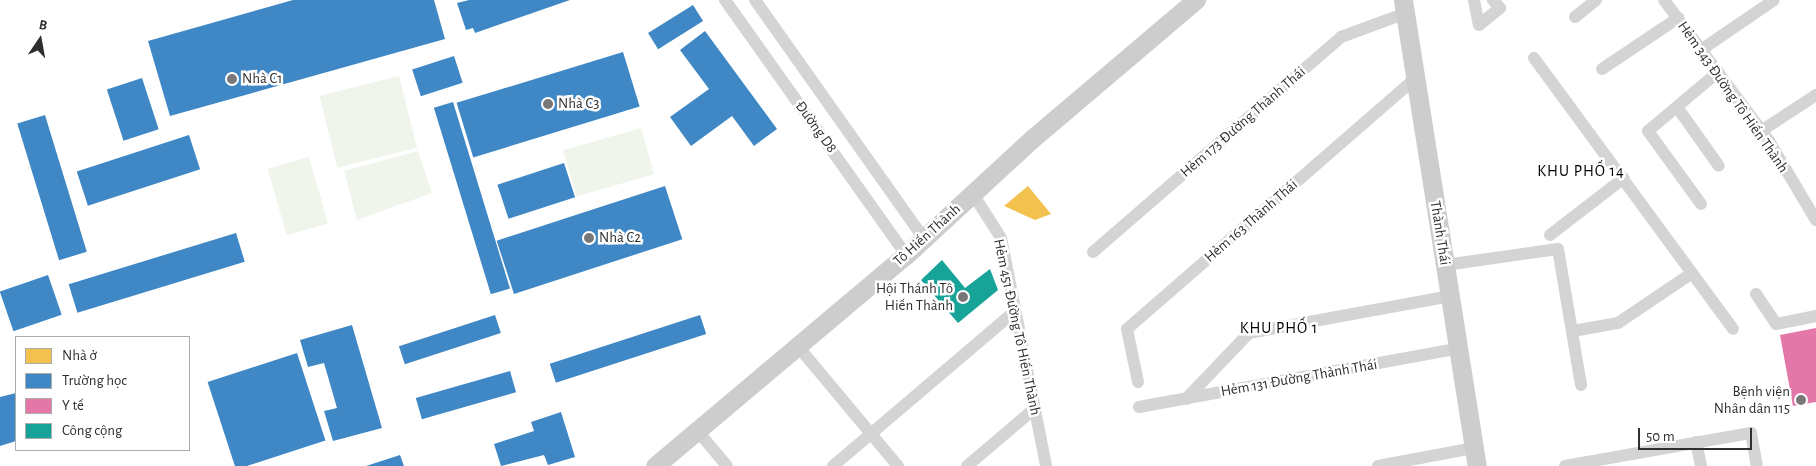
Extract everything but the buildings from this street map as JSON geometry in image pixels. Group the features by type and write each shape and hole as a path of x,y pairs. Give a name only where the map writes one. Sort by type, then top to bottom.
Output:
{"main road":[{"name":"Tô Hiến Thành","path":"655,466 796,344 906,255 973,194 1196,0"},
{"name":"Thành Thái","path":"1404,7 1476,457"}],"street":[{"name":"Đường D8","path":"725,0 906,255"},
{"name":"Đường D8","path":"755,0 924,239"},
{"path":"1474,0 1479,26 1500,8 1493,0"},
{"path":"1575,17 1596,0"},
{"name":"Hẻm 343 Đường Tô Hiến Thành","path":"1664,0 1761,131 1816,220"},
{"path":"1701,50 1774,0"},
{"name":"Hẻm 173 Đường Thành Thái","path":"1093,252 1341,38 1404,7"},
{"path":"1602,69 1678,18"},
{"path":"1534,58 1624,178 1733,329"},
{"path":"1701,204 1648,132 1718,72"},
{"name":"Hẻm 163 Thành Thái","path":"1138,382 1127,330 1416,78"},
{"path":"1761,131 1816,95"},
{"path":"1677,106 1720,166"},
{"path":"1550,235 1624,178"},
{"name":"Hẻm 451 Đường Tô Hiến Thành","path":"973,194 1001,238 1046,466"},
{"path":"1445,265 1558,249 1581,385"},
{"path":"1573,331 1618,323 1692,273"},
{"path":"1756,294 1776,324 1816,316"},
{"path":"1186,399 1250,333 1451,296"},
{"path":"833,466 1015,311"},
{"path":"796,344 898,466"},
{"name":"Hẻm 131 Đường Thành Thái","path":"1139,407 1459,348"},
{"path":"967,466 1034,409"},
{"path":"696,429 726,466"},
{"path":"1565,466 1603,463 1696,442 1751,433 1757,466"},
{"path":"1696,442 1701,466"},
{"path":"1378,466 1476,457"}],"shaded area":[{"path":"399,76 417,148 337,168 319,96"},
{"path":"641,128 654,174 576,196 563,150"},
{"path":"418,151 432,193 357,220 344,171"},
{"path":"309,157 328,223 287,235 268,169"}],"place":[{"name":"Nhà C1","path":"232,79"},
{"name":"Nhà C3","path":"548,104"},
{"name":"Nhà C2","path":"589,238"},
{"name":"Hội Thánh Tô Hiến Thành","path":"963,297"},
{"name":"Bệnh viện Nhân dân 115","path":"1801,400"}],"district":[{"name":"KHU PHỐ 14","path":"1581,171"},
{"name":"KHU PHỐ 1","path":"1279,328"}]}
